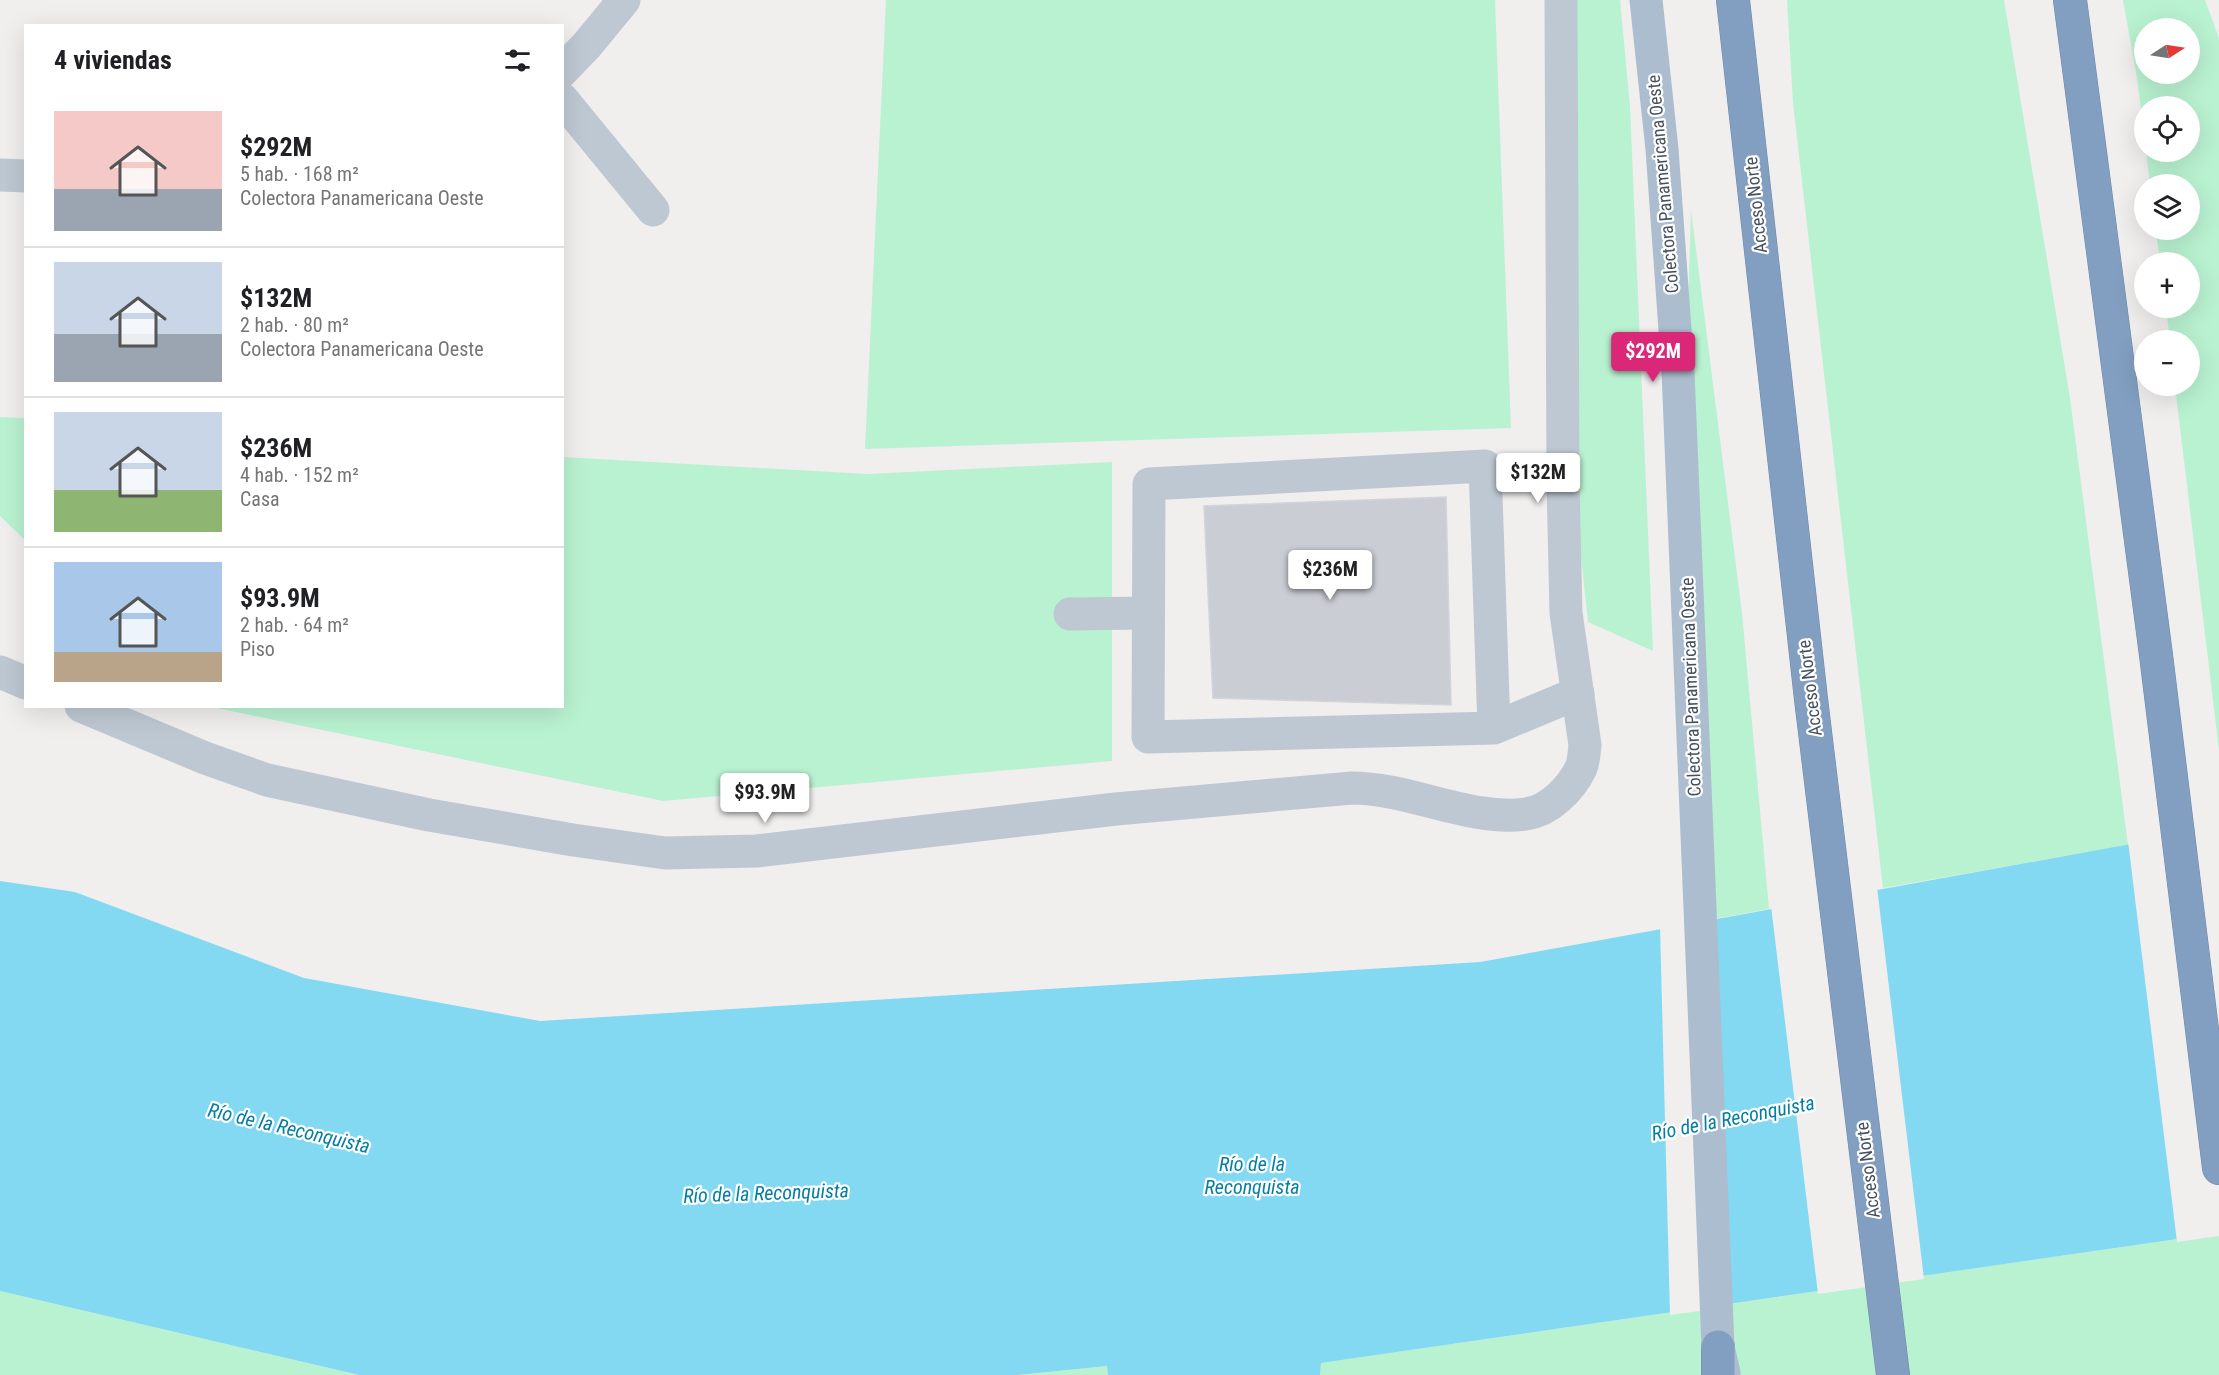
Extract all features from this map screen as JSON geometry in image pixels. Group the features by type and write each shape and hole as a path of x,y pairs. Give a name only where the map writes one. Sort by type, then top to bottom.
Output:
{"highway":[{"name":"Acceso Norte","path":"1733,0 1811,699 1893,1375"},
{"path":"2070,0 2156,655 2219,1168"}],"main road":[{"name":"Colectora Panamericana Oeste","path":"1646,0 1662,149 1678,371 1720,1366"}],"street":[{"path":"564,69 624,0"},
{"path":"86,708 205,758 267,780 429,815 665,853 758,851 1116,809 1352,788 1386,791 1512,816 1529,814 1545,808 1573,781 1582,766 1585,745 1566,613 1562,471 1560,0"},
{"path":"564,101 652,210"},
{"path":"0,175 24,176"},
{"path":"1494,728 1485,466 1149,484 1148,737 1494,728 1578,693"},
{"path":"1070,614 1148,614"},
{"path":"0,672 24,682"}],"green space":[{"path":"886,0 1495,0 1511,428 865,449"},
{"path":"1576,0 1620,0 1630,106 1653,651 1588,622 1579,538"},
{"path":"1787,0 2004,0 2070,398 2128,845 1883,888 1793,103"},
{"path":"2123,0 2205,0 2219,38 2219,750 2176,396 2200,396 2200,330 2169,330 2167,318 2200,318 2200,252 2159,252 2157,240 2200,240 2200,174 2149,174 2147,162 2200,162 2200,96 2139,96 2138,84 2200,84 2200,18 2134,18 2134,61"},
{"path":"1691,210 1742,613 1769,909 1702,921 1687,342"},
{"path":"0,417 24,418 24,539 0,516"},
{"path":"564,457 868,474 1112,462 1112,761 663,801 217,708 564,708"},
{"path":"2219,1233 2219,1375 1320,1375 1321,1363"},
{"path":"0,1291 359,1375 0,1375"},
{"path":"1107,1366 1108,1375 1018,1375"}],"water":[{"name":"Río de la Reconquista","path":"2219,828 2219,1233 1321,1363 1320,1375 1108,1375 1107,1366 1018,1375 359,1375 0,1291 0,881 75,892 304,978 540,1021 1480,962"}],"pier":[{"path":"2219,825 2219,1236 2177,1242 2128,841"},
{"path":"1877,887 1924,1279 1818,1294 1771,906"},
{"path":"1701,919 1721,1308 1670,1315 1660,926"}],"building":[{"path":"1446,497 1451,705 1213,698 1204,506"}]}
